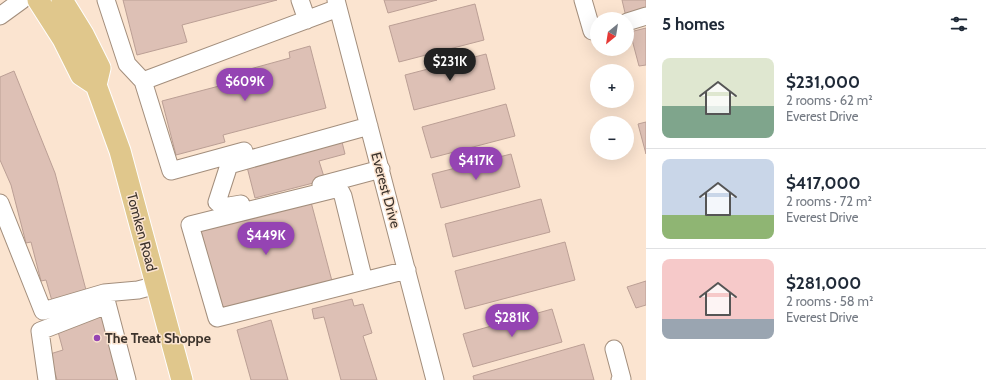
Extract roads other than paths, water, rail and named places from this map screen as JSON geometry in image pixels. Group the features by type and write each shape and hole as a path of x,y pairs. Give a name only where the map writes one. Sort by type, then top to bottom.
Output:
{"main road":[{"path":"38,0 63,39 80,75 96,85"},
{"name":"Tomken Road","path":"62,0 83,34 100,68 96,85 120,151 182,380"}],"street":[{"path":"0,16 22,0"},
{"path":"106,0 127,64 143,81 171,171 368,122"},
{"path":"300,0 307,20"},
{"path":"583,0 590,24"},
{"path":"143,81 307,20 337,4"},
{"name":"Everest Drive","path":"337,4 435,380"},
{"path":"634,20 646,16"},
{"path":"368,122 229,165 217,202 223,207 256,201 381,169"},
{"path":"364,281 343,196 338,190 335,189 190,225 217,318 364,281 407,270"},
{"path":"0,203 43,311 106,299 157,285"},
{"path":"47,380 40,331 106,299"},
{"path":"106,299 127,380"},
{"path":"614,349 622,379 620,380"}],"place":[{"name":"The Treat Shoppe","path":"97,338"}]}
